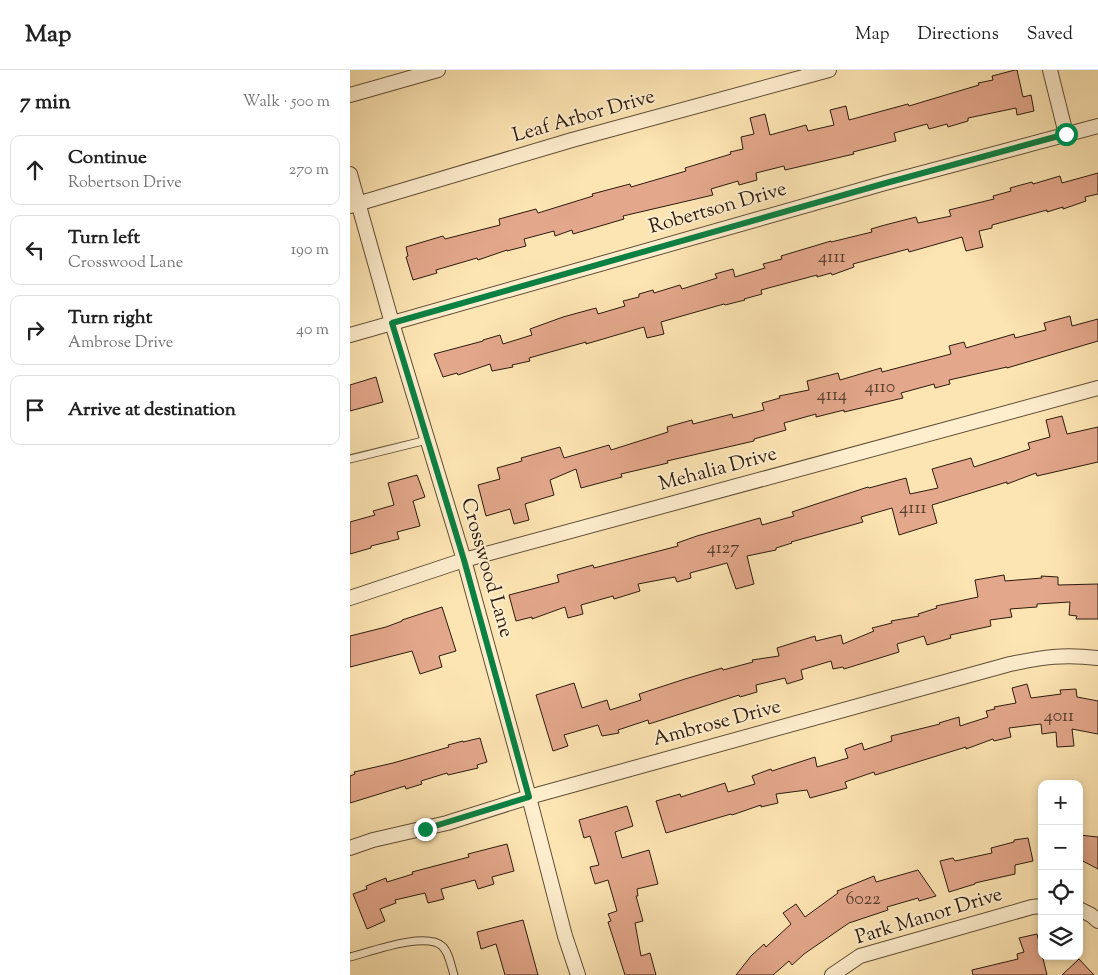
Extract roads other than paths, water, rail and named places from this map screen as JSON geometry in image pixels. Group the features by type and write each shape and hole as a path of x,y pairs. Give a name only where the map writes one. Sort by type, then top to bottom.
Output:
{"street":[{"path":"350,95 438,70"},
{"name":"Leaf Arbor Drive","path":"355,205 572,140 829,70"},
{"path":"1050,70 1066,134"},
{"name":"Robertson Drive","path":"350,335 876,185 1098,126"},
{"name":"Crosswood Lane","path":"350,174 355,205 464,560 565,936 578,975"},
{"name":"Mehalia Drive","path":"350,598 464,560 1098,388"},
{"name":"Ambrose Drive","path":"350,848 373,840 447,823 529,797 1010,664 1049,656 1067,655 1098,658"},
{"name":"Park Manor Drive","path":"832,975 860,956 1038,907"},
{"path":"1083,911 1098,921"}],"lane":[{"path":"350,460 428,440"},
{"path":"350,956 408,941 425,940 440,944 445,950 454,975"}]}
